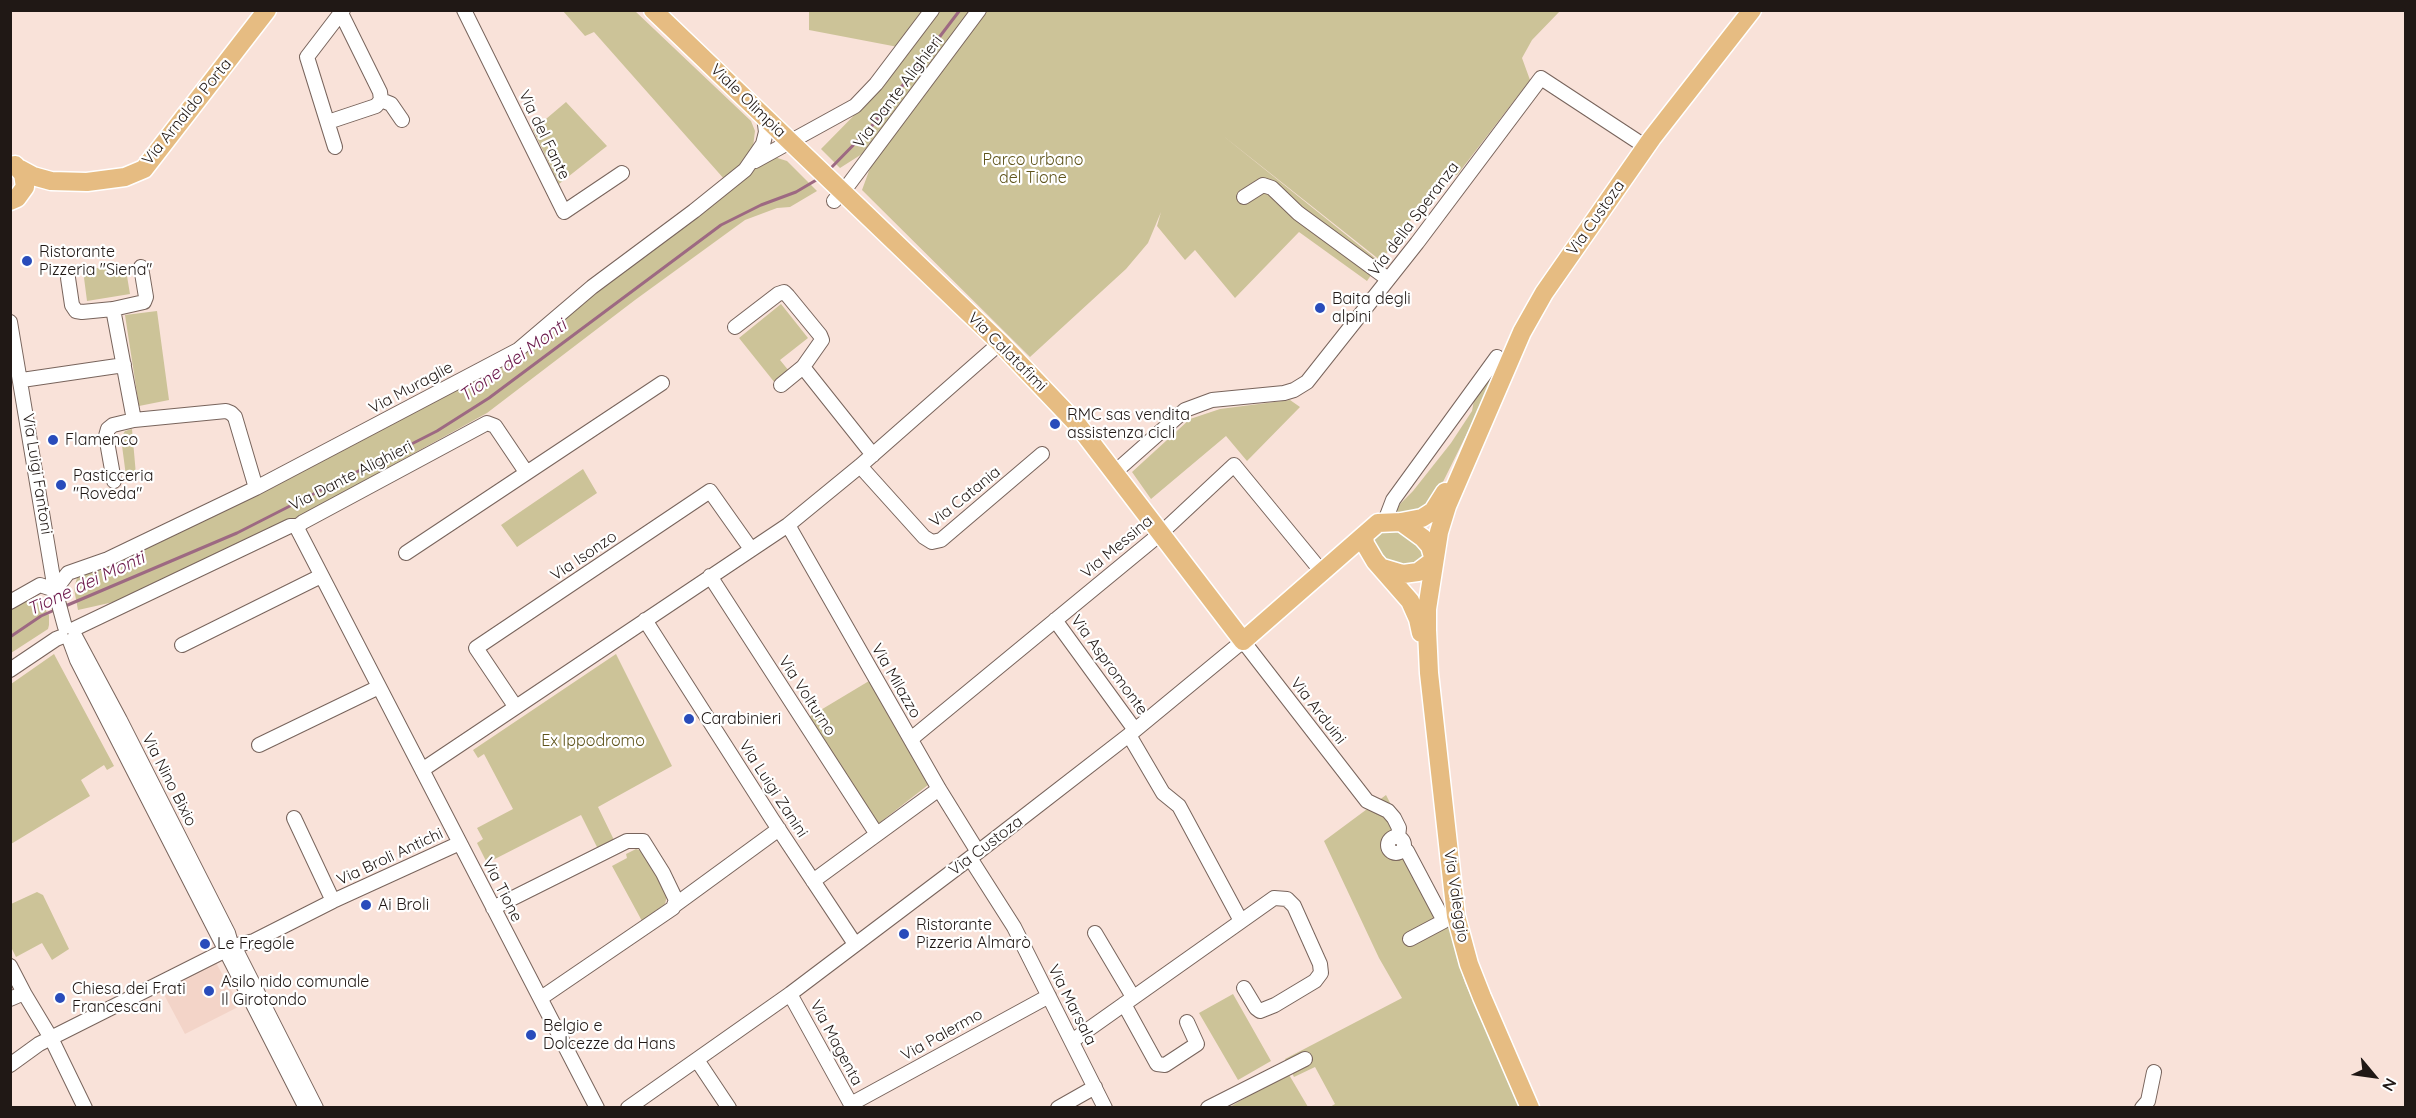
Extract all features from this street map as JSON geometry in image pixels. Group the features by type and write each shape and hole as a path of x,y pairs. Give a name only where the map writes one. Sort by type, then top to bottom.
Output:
{"main road":[{"name":"Via Arnaldo Porta","path":"15,166 33,176 51,181 111,180 144,169 267,10"},
{"name":"Viale Olimpia","path":"653,10 812,164 838,196"},
{"name":"Via Custoza","path":"1429,673 1427,609 1439,532 1447,506 1522,332 1544,293 1652,138 1752,10"},
{"path":"14,199 25,180 15,166"},
{"name":"Via Arnaldo Porta","path":"14,199 51,181"},
{"name":"Via Calatafimi","path":"838,196 1000,343 1077,424 1243,642"},
{"name":"Via Custoza","path":"1243,642 1378,523 1422,518 1433,511 1467,448 1473,445"},
{"path":"1393,521 1423,538 1430,546 1434,560"},
{"path":"1364,536 1365,544 1379,565 1410,602 1418,619 1429,673"},
{"name":"Via Custoza","path":"1326,569 1348,558 1361,558 1403,574 1418,573 1434,560"},
{"name":"Via Valeggio","path":"1429,673 1456,916 1469,964 1530,1107"}],"street":[{"name":"Via del Fante","path":"464,10 564,212 622,173"},
{"path":"745,170 765,154 855,106 876,84 932,10"},
{"name":"Via Dante Alighieri","path":"838,196 979,10"},
{"path":"328,122 376,106 381,100 380,92 342,12 307,57 335,147"},
{"name":"Via della Speranza","path":"1115,472 1185,410 1212,399 1284,393 1306,382 1389,279 1542,78 1640,143"},
{"path":"381,100 391,104 402,120"},
{"name":"Via Muraglie","path":"55,590 68,573 108,559 256,488 518,350 591,287 745,170 763,144 766,132 764,117"},
{"path":"1244,197 1263,185 1272,188 1306,219 1389,279"},
{"path":"68,278 72,305 76,311 113,309 144,302 146,297 141,267"},
{"path":"735,327 778,294 784,292 820,335 820,345 803,367 781,385"},
{"path":"113,309 134,420"},
{"name":"Via Luigi Fantoni","path":"10,322 22,380 55,590 69,634"},
{"path":"422,770 788,525 873,455 1000,343"},
{"name":"Via Custoza","path":"1393,521 1393,500 1497,357"},
{"path":"22,380 124,365"},
{"path":"803,367 873,455"},
{"path":"406,553 662,383"},
{"path":"114,481 106,436 108,429 113,425 134,420 226,411 235,417 256,488"},
{"name":"Via Dante Alighieri","path":"10,670 56,639 291,526 298,526 487,423 495,426 526,472"},
{"name":"Via Catania","path":"860,466 924,537 932,542 941,540 1042,454"},
{"name":"Via Messina","path":"912,740 1160,534 1234,465 1326,569"},
{"name":"Via Isonzo","path":"515,706 476,648 539,605 711,491 751,549"},
{"name":"Via Milazzo","path":"788,525 912,740 974,855"},
{"name":"Via Tione","path":"298,526 297,530 597,1107"},
{"path":"182,645 321,576"},
{"name":"Via Volturno","path":"710,576 876,833"},
{"path":"10,602 40,585 55,590"},
{"name":"Via Luigi Zanini","path":"645,620 855,944"},
{"name":"Via Aspromonte","path":"1055,620 1132,733 1162,793 1179,806 1240,921"},
{"name":"Via Nino Bixio","path":"69,634 88,681 316,1107"},
{"name":"Via Custoza","path":"628,1107 790,994 974,855 1132,733 1243,642"},
{"name":"Via Arduini","path":"1243,642 1367,801 1388,811 1394,818 1399,828 1401,843 1444,921 1410,939"},
{"path":"259,745 379,687"},
{"path":"813,881 939,789"},
{"name":"Via Broli Antichi","path":"294,818 333,901"},
{"path":"541,998 779,829"},
{"path":"493,909 620,844 636,840 643,841 648,846 674,896 675,905"},
{"name":"Via Broli Antichi","path":"10,1065 51,1038 230,948 254,941 333,901 460,843"},
{"name":"Via Marsala","path":"974,855 1014,927 1105,1107"},
{"path":"1072,1041 1274,898 1287,899 1294,906 1320,963 1322,973 1315,981 1275,1005 1260,1011 1244,988"},
{"path":"1095,933 1157,1064 1165,1065 1197,1044 1187,1022"},
{"name":"Via Nino Bixio","path":"230,948 306,1107"},
{"path":"10,966 51,1038 85,1107"},
{"path":"10,999 24,993"},
{"name":"Via Magenta","path":"790,994 852,1106"},
{"name":"Via Palermo","path":"852,1106 1048,996"},
{"path":"1208,1107 1305,1059"},
{"path":"697,1060 729,1107"},
{"path":"2142,1107 2148,1101 2154,1072"},
{"path":"1058,1107 1095,1087"}],"shaded area":[{"path":"215,961 240,1006 185,1034 161,989"}],"green space":[{"path":"563,11 635,11 751,121 755,131 753,147 743,162 725,180 594,32 585,36"},
{"path":"809,11 925,11 898,47 809,30"},
{"path":"937,11 971,11 862,154 840,168 821,149 877,92"},
{"name":"Parco urbano del Tione","path":"983,11 1560,11 1532,40 1522,58 1530,80 1457,175 1445,173 1381,261 1222,135 1380,262 1367,281 1299,232 1235,298 1195,250 1185,260 1157,226 1161,212 1148,243 1126,269 1030,357 862,190 873,160"},
{"path":"566,102 607,146 559,184 533,130"},
{"path":"771,156 787,161 817,191 790,207 777,208 745,220 635,300 487,413 291,521 118,601 78,610 74,589 78,574 118,560 563,319"},
{"path":"125,264 130,294 87,301 83,270"},
{"path":"781,304 808,338 780,360 789,371 775,383 739,338"},
{"path":"1523,310 1527,312 1441,486 1425,508 1400,514 1397,512 1398,506 1413,491 1451,443 1472,411 1474,400 1495,367"},
{"path":"157,311 169,400 139,406 125,315"},
{"path":"1290,400 1300,407 1247,461 1226,436 1151,499 1132,472 1190,419 1220,409"},
{"path":"132,429 136,475 126,476 121,438 125,431"},
{"path":"583,469 597,493 517,547 501,525"},
{"path":"1394,529 1410,535 1424,552 1425,558 1409,568 1389,563 1378,552 1373,540 1377,531"},
{"path":"30,601 37,601 49,615 48,629 11,653 11,609"},
{"path":"54,654 114,766 107,770 104,765 81,780 90,796 11,844 11,684"},
{"name":"Ex Ippodromo","path":"616,654 672,766 598,807 614,840 598,849 581,815 487,863 477,843 483,839 477,828 513,809 484,754 478,758 473,750"},
{"path":"869,681 928,785 878,824 809,717"},
{"path":"1386,795 1452,923 1458,961 1465,983 1521,1107 1330,1107 1335,1104 1315,1067 1294,1077 1285,1059 1402,998 1379,958 1324,841"},
{"path":"636,849 643,851 667,896 665,904 642,921 612,866 627,858 626,854"},
{"path":"37,892 43,895 69,949 52,960 42,943 16,957 11,947 11,904"},
{"path":"1233,994 1271,1061 1238,1080 1199,1013"},
{"path":"1288,1073 1308,1107 1228,1108"}],"waterway":[{"name":"Tione dei Monti","path":"828,171 871,127 960,10"},
{"name":"Tione dei Monti","path":"63,607 237,533 437,431 489,398 721,225 761,205 796,192 818,179"},
{"name":"Tione dei Monti","path":"10,637 41,616 57,609"}],"place":[{"name":"Ristorante Pizzeria \"Siena\"","path":"27,261"},
{"name":"Baita degli alpini","path":"1320,308"},
{"name":"RMC sas vendita assistenza cicli","path":"1055,424"},
{"name":"Flamenco","path":"53,440"},
{"name":"Pasticceria \"Roveda\"","path":"61,485"},
{"name":"Carabinieri","path":"689,719"},
{"name":"Ai Broli","path":"366,905"},
{"name":"Ristorante Pizzeria Almarò","path":"904,934"},
{"name":"Le Fregole","path":"205,944"},
{"name":"Asilo nido comunale Il Girotondo","path":"209,991"},
{"name":"Chiesa dei Frati Francescani","path":"60,998"},
{"name":"Belgio e Dolcezze da Hans","path":"531,1035"}]}
